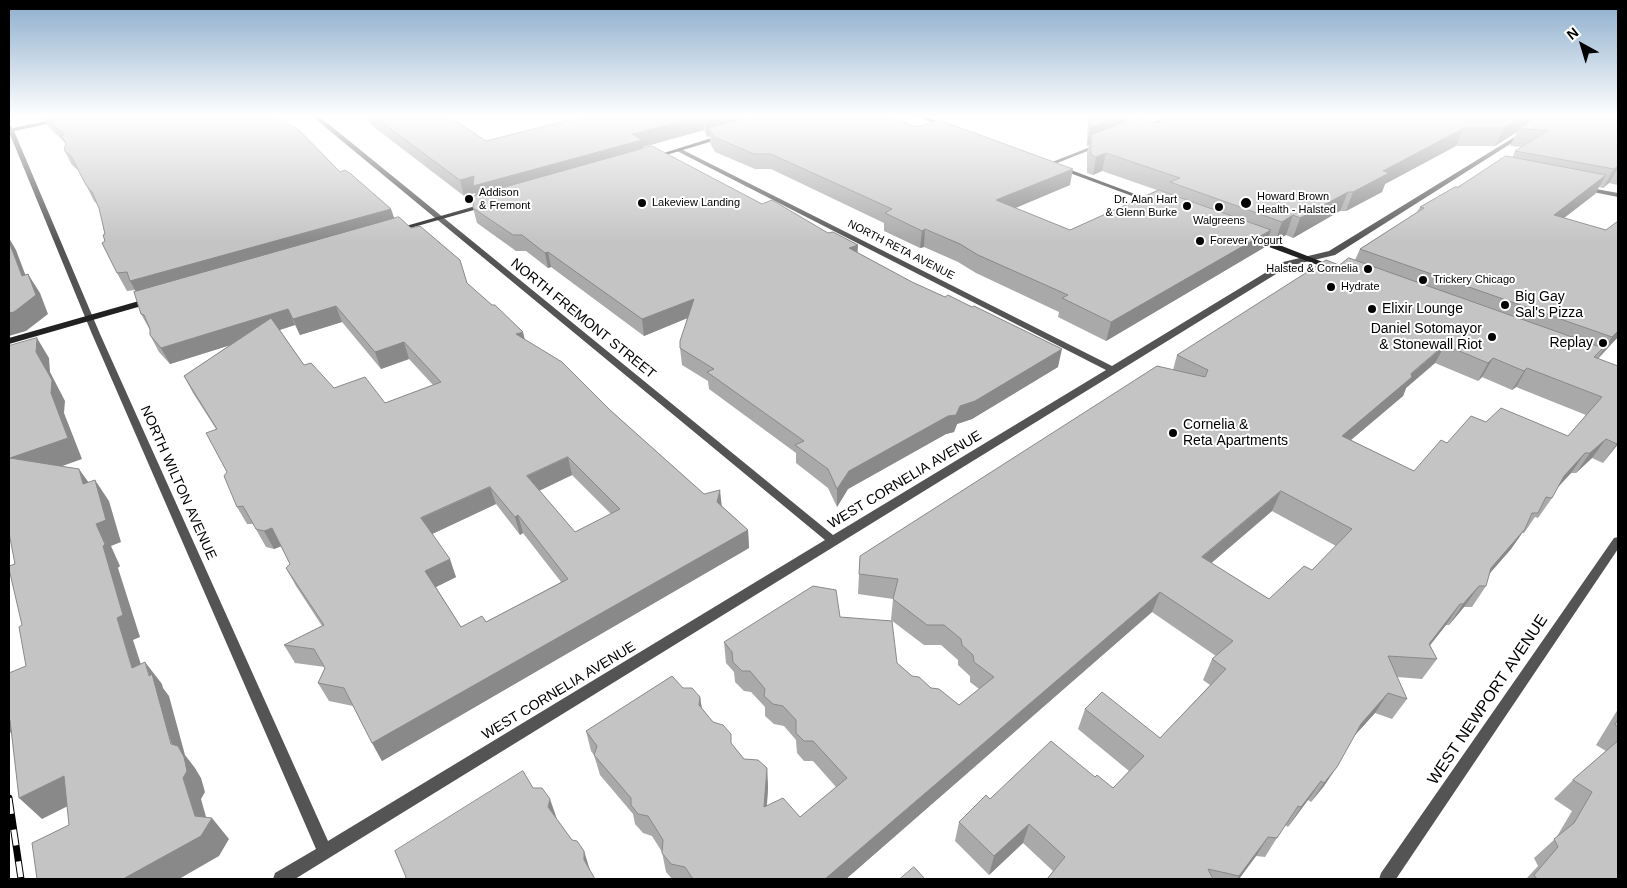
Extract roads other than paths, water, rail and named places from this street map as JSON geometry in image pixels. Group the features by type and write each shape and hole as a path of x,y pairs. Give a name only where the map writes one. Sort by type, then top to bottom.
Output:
{"street":[{"name":"NORTH WILTON AVENUE","path":"22,158 89,318 326,852"},
{"name":"NORTH FREMONT STREET","path":"366,158 833,541"},
{"path":"644,160 649,158"},
{"name":"NORTH RETA AVENUE","path":"696,158 1113,370"},
{"path":"1050,164 1064,158"},
{"name":"WEST CORNELIA AVENUE","path":"281,879 1286,264 1332,252 1484,158"},
{"path":"1041,161 1163,205"},
{"path":"1472,166 1487,169"},
{"path":"1580,188 1618,195"},
{"path":"390,232 499,201"},
{"path":"1252,238 1341,270"},
{"path":"9,341 157,299"},
{"name":"WEST NEWPORT AVENUE","path":"1387,879 1618,541"}],"railway":[{"path":"9,798 21,879"}],"place":[{"name":"Addison & Fremont","path":"469,199"},
{"name":"Lakeview Landing","path":"642,203"},
{"name":"Howard Brown Health - Halsted","path":"1246,203"},
{"name":"Dr. Alan Hart & Glenn Burke","path":"1187,206"},
{"name":"Walgreens","path":"1219,207"},
{"name":"Forever Yogurt","path":"1200,241"},
{"name":"Halsted & Cornelia","path":"1368,269"},
{"name":"Trickery Chicago","path":"1423,280"},
{"name":"Hydrate","path":"1331,287"},
{"name":"Big Gay Sal's Pizza","path":"1505,305"},
{"name":"Elixir Lounge","path":"1372,309"},
{"name":"Daniel Sotomayor & Stonewall Riot","path":"1492,337"},
{"name":"Replay","path":"1603,343"},
{"name":"Cornelia & Reta Apartments","path":"1173,433"}]}
